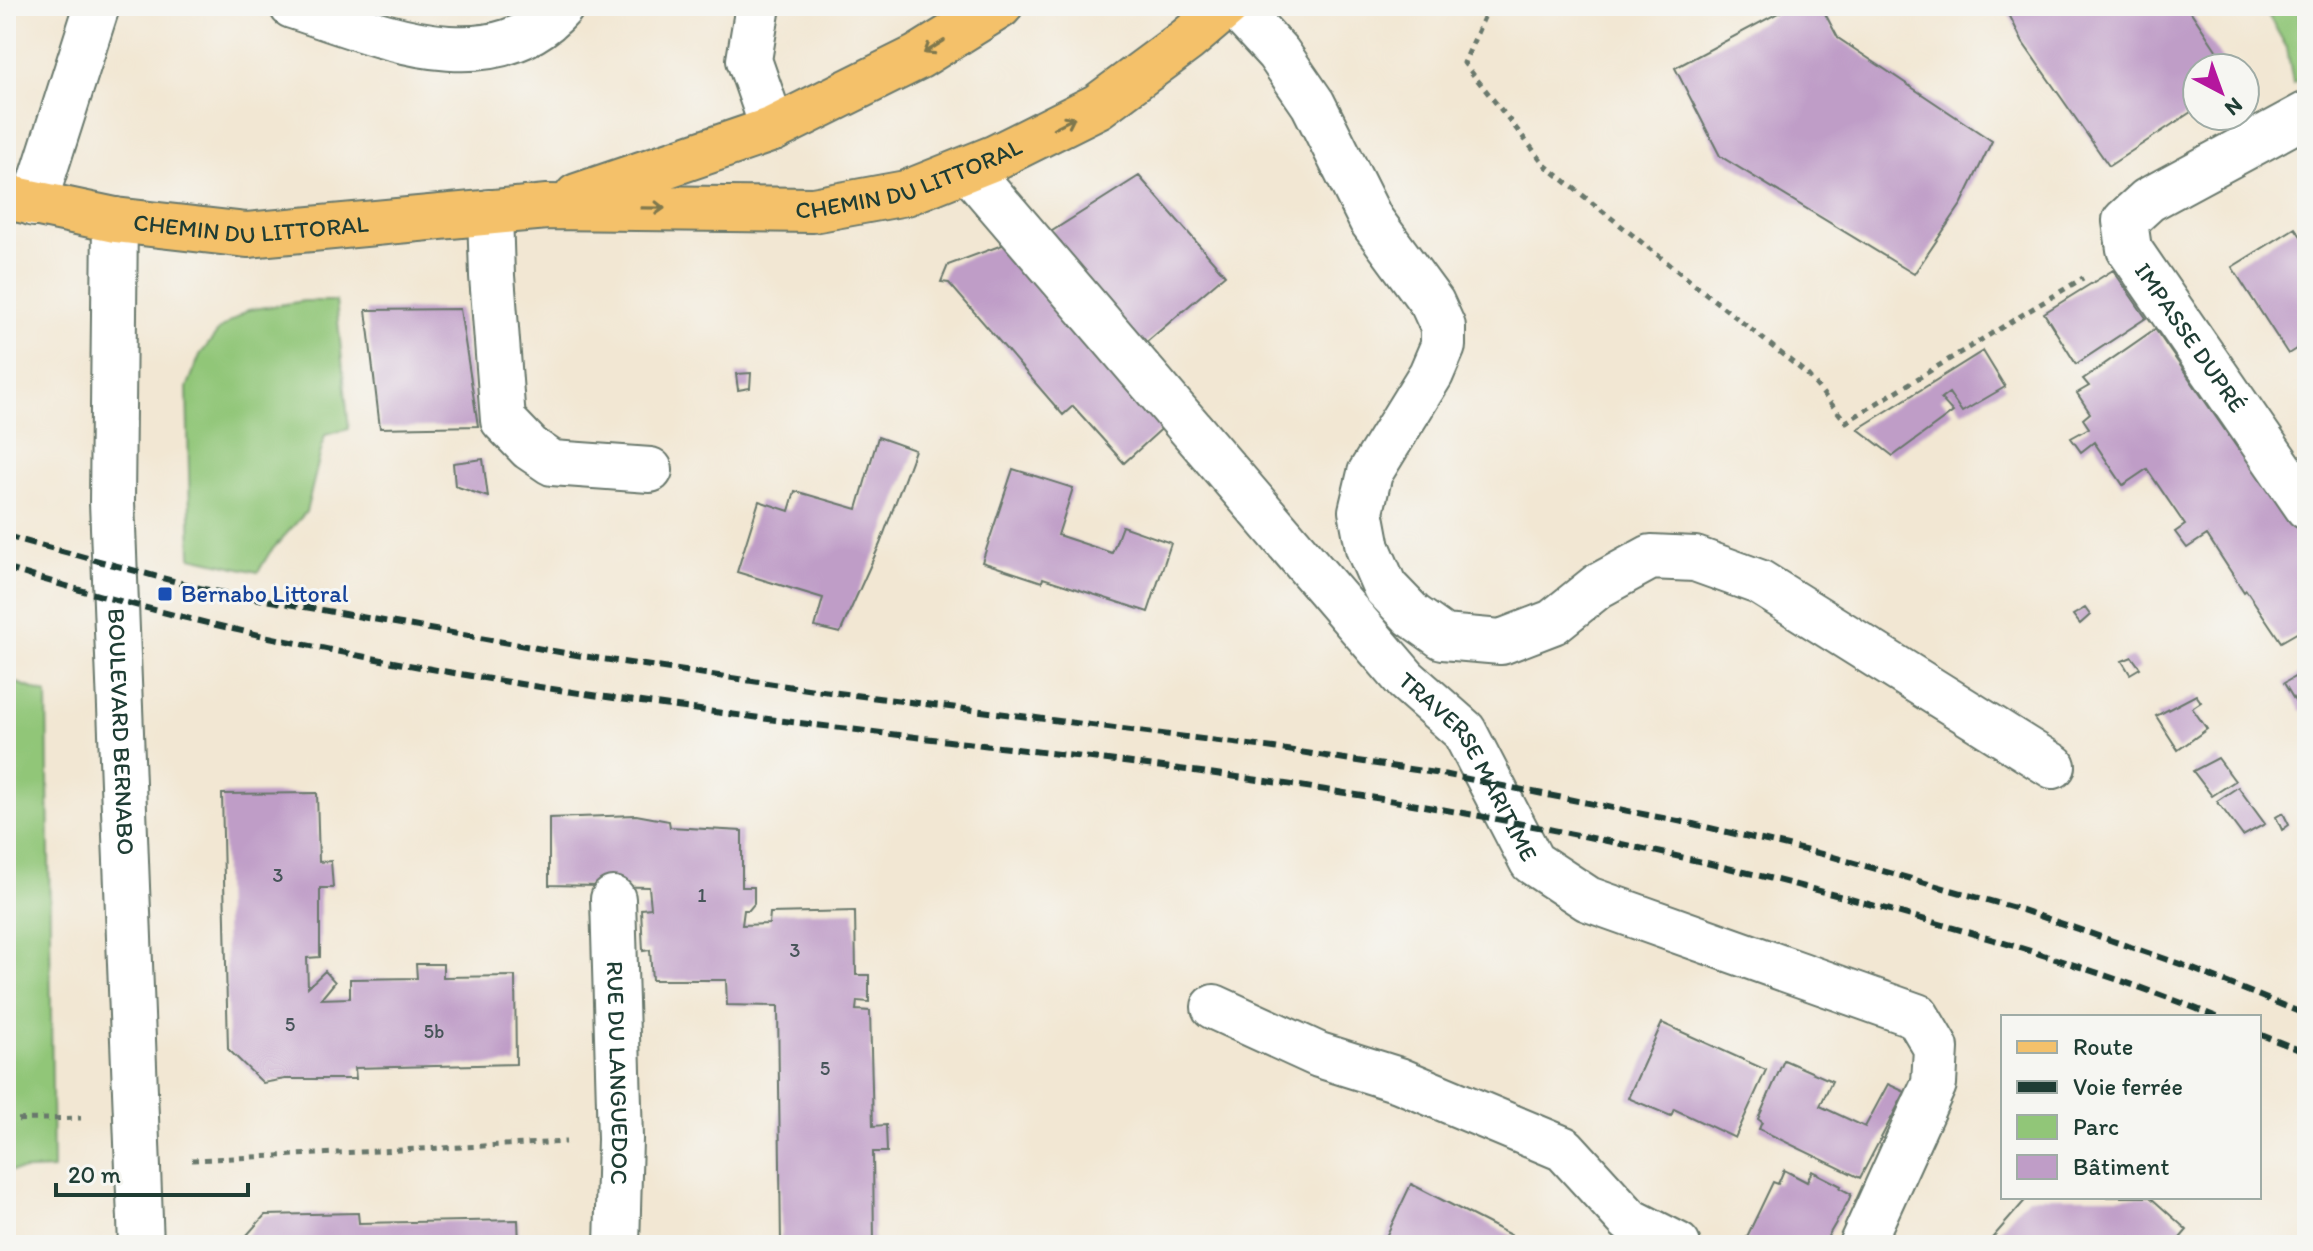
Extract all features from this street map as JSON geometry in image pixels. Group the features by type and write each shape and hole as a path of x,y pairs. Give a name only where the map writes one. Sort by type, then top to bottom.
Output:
{"main road":[{"name":"CHEMIN DU LITTORAL","path":"547,207 773,129 918,57 1000,6"},
{"name":"CHEMIN DU LITTORAL","path":"20,200 115,220 247,235 547,207 813,210 906,193 969,170 1098,106 1227,6"}],"street":[{"path":"20,200 97,6"},
{"path":"292,6 390,38 447,50 506,44 550,20 562,6"},
{"path":"758,6 749,60 773,129"},
{"path":"1235,6 1278,53 1313,104 1371,220 1432,303 1443,327 1443,346 1431,374 1370,473 1361,511 1368,548 1385,587 1412,615 1443,637 1501,642 1553,622 1598,586 1651,557 1695,559 1759,582 2053,766"},
{"name":"IMPASSE DUPRÉ","path":"2307,114 2148,200 2125,221 2129,249 2307,507"},
{"name":"TRAVERSE MARITIME","path":"969,170 1406,680 1464,731 1532,862 1588,899 1917,1016 1936,1048 1934,1084 1861,1245"},
{"path":"490,212 503,420 530,448 552,463 650,470"},
{"name":"BOULEVARD BERNABO","path":"115,220 112,502 141,1245"},
{"name":"RUE DU LANGUEDOC","path":"613,899 620,1139 617,1245"},
{"path":"1214,1007 1319,1055 1399,1080 1564,1149 1629,1220 1678,1245"}],"path":[{"path":"1489,6 1464,63 1546,166 1807,374 1846,422 2129,249"},
{"path":"6,1120 138,1117"},
{"path":"139,1162 577,1142"}],"green space":[{"path":"2263,6 2299,6 2302,79 2293,84 2287,48"},
{"path":"304,301 336,301 349,429 325,435 306,512 270,552 258,572 191,557 187,388 200,355 220,329 248,310"},
{"path":"6,679 47,694 53,1169 6,1171"}],"building":[{"path":"1791,6 1821,6 1838,38 1992,141 1962,203 1914,274 1720,156 1675,68"},
{"path":"2005,6 2187,6 2217,52 2181,52 2181,119 2109,166 2023,43"},
{"path":"1139,176 1225,275 1142,346 1049,233"},
{"path":"2295,228 2307,245 2307,342 2288,354 2232,267"},
{"path":"1005,244 1168,423 1124,463 1073,406 1063,415 949,283 941,282 948,265"},
{"path":"2113,270 2146,318 2076,364 2044,313"},
{"path":"460,309 478,426 380,428 366,310"},
{"path":"2155,329 2238,449 2245,448 2307,537 2307,627 2281,642 2207,535 2187,548 2175,532 2185,525 2147,469 2123,485 2094,442 2081,452 2071,438 2089,428 2083,419 2090,413 2077,393 2089,386 2083,379"},
{"path":"1983,351 2005,387 1962,412 1949,393 1941,399 1953,412 1893,456 1858,429"},
{"path":"751,373 750,388 738,390 736,374"},
{"path":"878,437 915,450 880,544 840,633 815,627 823,598 737,572 759,501 789,511 795,491 857,509"},
{"path":"483,459 488,497 455,486 453,463"},
{"path":"1013,469 1073,488 1058,535 1112,553 1122,526 1171,543 1148,612 982,562"},
{"path":"2085,608 2090,615 2080,624 2073,615"},
{"path":"2132,657 2140,668 2130,674 2122,661"},
{"path":"2307,670 2307,709 2301,711 2284,683"},
{"path":"2196,695 2201,702 2192,708 2207,729 2178,750 2156,716"},
{"path":"2218,758 2235,781 2212,796 2193,771"},
{"path":"2238,787 2265,824 2243,836 2217,801"},
{"path":"317,793 319,862 331,861 333,888 320,888 320,957 307,958 308,987 325,971 335,982 321,999 350,998 350,979 417,978 416,964 443,964 443,977 515,976 516,1064 355,1068 356,1079 285,1079 263,1083 228,1049 222,794"},
{"path":"2283,813 2289,825 2282,830 2276,817"},
{"path":"636,815 669,821 670,827 742,831 742,887 754,887 754,904 749,910 744,910 742,925 769,924 770,913 855,911 856,975 869,975 869,1002 857,1001 856,1010 870,1011 873,1126 886,1125 887,1152 873,1152 874,1245 781,1245 778,1006 727,1005 726,980 652,980 650,950 643,951 641,909 651,908 649,887 549,885 549,818"},
{"path":"1662,1023 1766,1070 1735,1138 1674,1109 1671,1116 1628,1098"},
{"path":"1784,1060 1832,1081 1820,1106 1865,1127 1888,1084 1905,1092 1860,1178 1759,1129 1762,1122 1758,1119"},
{"path":"1784,1170 1807,1182 1812,1171 1851,1194 1848,1202 1823,1245 1743,1245 1773,1182 1778,1184"},
{"path":"1411,1184 1530,1245 1382,1245"},
{"path":"2026,1199 2152,1199 2187,1230 2174,1245 2138,1245 2130,1237 2123,1245 1986,1245"},
{"path":"358,1213 359,1223 518,1220 519,1245 238,1245 265,1215"}],"railway":[{"path":"6,536 203,589 582,656 814,690 1274,748 1448,775 1693,824 1826,855 2022,910 2183,965 2307,1015"},
{"path":"6,568 142,607 280,640 420,667 701,710 1224,775 1424,806 1622,844 1818,890 1953,928 2105,975 2212,1015"},
{"path":"2261,1035 2307,1053"}],"place":[{"name":"Bernabo Littoral","path":"165,594"}]}
